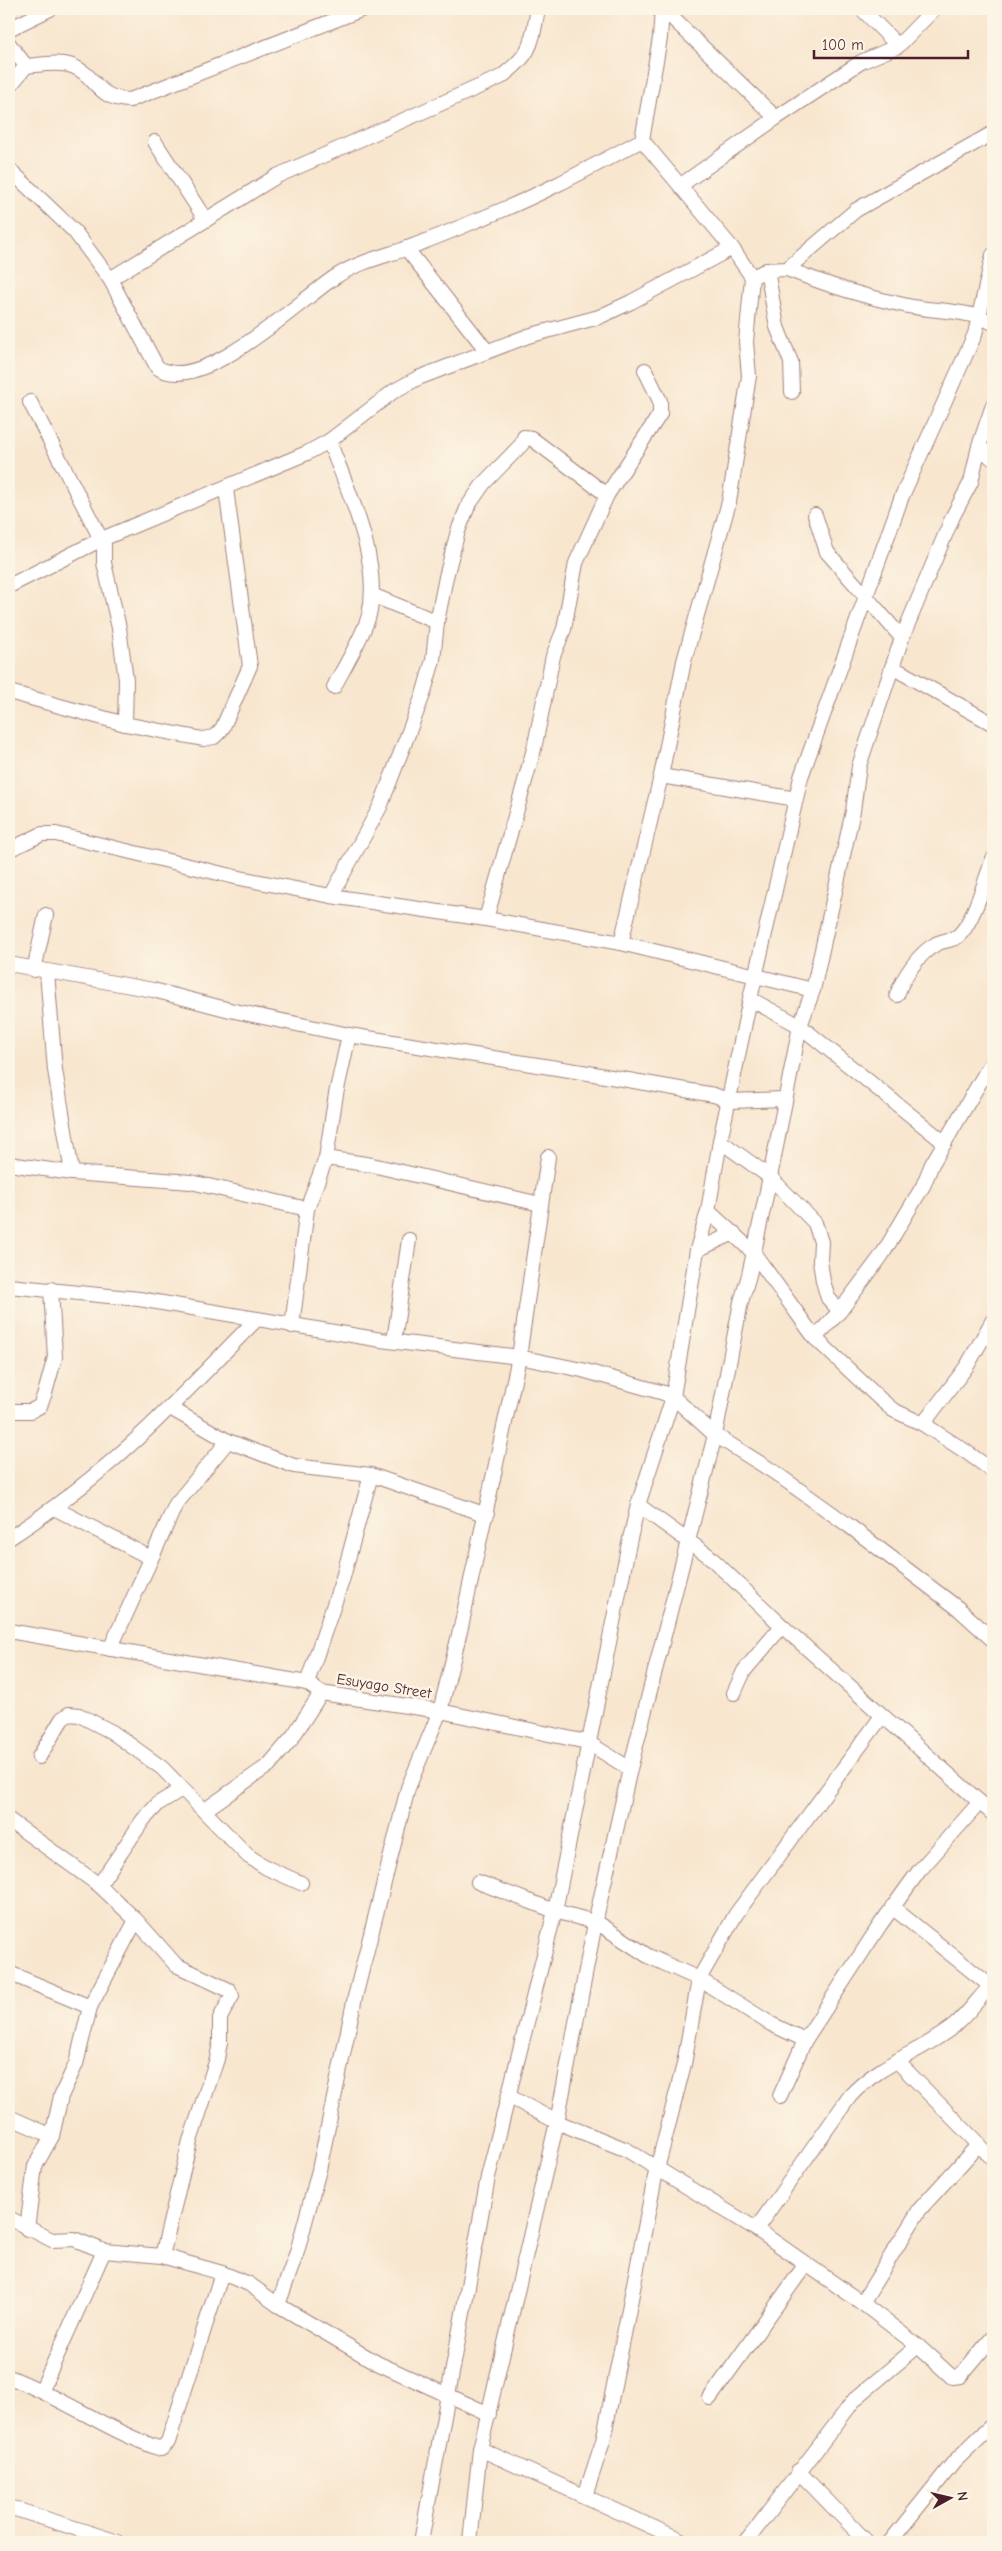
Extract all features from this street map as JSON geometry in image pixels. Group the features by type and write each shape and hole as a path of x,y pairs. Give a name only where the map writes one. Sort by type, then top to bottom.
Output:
{"street":[{"path":"9,30 50,9"},
{"path":"9,87 26,66 70,65 81,70 100,90 116,99 130,100 363,9"},
{"path":"110,279 277,176 501,77 522,61 531,44 538,9"},
{"path":"662,9 776,118"},
{"path":"642,140 660,38 662,9"},
{"path":"862,9 898,46"},
{"path":"682,185 776,118 861,62 898,46 934,9"},
{"path":"9,44 26,66"},
{"path":"787,269 856,210 993,133"},
{"path":"621,943 660,776 684,661 729,502 749,376 746,342 752,277 732,248 682,185 642,140"},
{"path":"9,169 75,232 110,279 157,367 181,374 214,363 243,347 319,289 349,269 516,205 642,140"},
{"path":"155,142 205,219"},
{"path":"406,248 487,351"},
{"path":"9,586 102,539 302,456 329,441 405,384 487,351 599,316 631,302 732,248"},
{"path":"421,2542 488,2177 510,2097 555,1911 587,1742 638,1506 673,1397 697,1250 708,1211 720,1141 730,1101 750,999 801,777 902,496 970,347 993,255"},
{"path":"752,277 767,270 787,269 852,294 911,306 978,316 993,324"},
{"path":"767,270 777,327 790,362 792,392"},
{"path":"486,919 534,749 553,656 564,629 576,562 608,495 660,414 660,401 645,370"},
{"path":"30,402 102,539 105,550 104,563 119,628 125,670 125,724"},
{"path":"470,2542 480,2449 557,2122 595,1923 630,1768 690,1541 715,1435 741,1302 770,1177 784,1099 800,1026 812,990 853,811 861,760 902,638 953,516 971,482 979,446 993,405"},
{"path":"331,896 380,807 424,695 433,660 437,622 458,532 468,506 484,483 522,444 524,437 531,438 608,495"},
{"path":"329,441 366,539 372,595 369,616 334,687"},
{"path":"979,446 993,459"},
{"path":"9,692 125,724 203,738 214,737 222,729 249,671 250,659 226,489"},
{"path":"815,515 827,552 902,638"},
{"path":"372,595 437,622"},
{"path":"892,667 993,724"},
{"path":"660,776 796,799"},
{"path":"15,847 42,834 56,834 235,877 331,896 486,919 621,943 745,971 756,977 812,990"},
{"path":"897,995 900,984 917,959 935,944 959,936 973,913 993,859"},
{"path":"46,915 40,971 72,1173"},
{"path":"9,964 153,990 230,1010 349,1035 588,1072 714,1095 730,1101 784,1099"},
{"path":"750,999 800,1026 945,1143"},
{"path":"292,1326 307,1209 326,1158 336,1094 349,1035"},
{"path":"815,1338 840,1311 882,1255 923,1186 932,1164 993,1060"},
{"path":"720,1141 770,1177 815,1223 821,1242 820,1262 823,1281 828,1298 840,1311"},
{"path":"278,2305 297,2252 319,2170 355,1997 408,1788 440,1711 486,1515 519,1357 548,1157"},
{"path":"326,1158 372,1165 540,1204"},
{"path":"9,1164 72,1173 191,1182 307,1209"},
{"path":"708,1211 734,1232 753,1252 815,1338 880,1400 893,1410 923,1424 993,1471"},
{"path":"697,1250 734,1232"},
{"path":"394,1341 409,1240"},
{"path":"9,1286 139,1299 292,1326 519,1357 591,1372 653,1389 673,1397 715,1435 774,1472 848,1525 960,1609 993,1640"},
{"path":"9,1411 31,1411 40,1406 46,1393 55,1357 51,1289"},
{"path":"11,1537 54,1508 170,1408 256,1320"},
{"path":"923,1424 968,1366 993,1320"},
{"path":"170,1408 228,1441 294,1466 371,1475 486,1515"},
{"path":"110,1649 176,1504 228,1441"},
{"path":"307,1683 342,1581 371,1475"},
{"path":"638,1506 709,1556 782,1626 993,1814"},
{"path":"54,1508 151,1558"},
{"path":"734,1693 744,1671 782,1626"},
{"name":"Esuyago Street","path":"9,1631 307,1683 321,1693 440,1711 587,1742 630,1768"},
{"path":"205,1810 269,1766 296,1732 321,1693"},
{"path":"39,1757 62,1719 69,1714 79,1715 112,1732 162,1768 248,1856 267,1868 301,1883"},
{"path":"585,2496 603,2441 657,2166 684,2064 699,1979 736,1914 882,1716"},
{"path":"100,1885 147,1814 159,1803 182,1790"},
{"path":"780,2096 805,2040 892,1907 919,1871 980,1802"},
{"path":"9,1820 100,1885 136,1920 176,1965 229,1990 232,1996 220,2018 220,2042 217,2059 190,2141 162,2256"},
{"path":"478,1882 555,1911 598,1923 648,1956 699,1979 771,2024 805,2040"},
{"path":"762,2227 850,2096 877,2071 953,2026 993,1986 892,1907"},
{"path":"26,2229 35,2166 52,2136 61,2096 76,2064 90,2007 136,1920"},
{"path":"9,1974 90,2007"},
{"path":"896,2061 993,2159"},
{"path":"510,2097 557,2122 628,2150 762,2227 806,2264 862,2302 918,2346 952,2377 960,2376 993,2337"},
{"path":"9,2117 52,2136"},
{"path":"862,2302 920,2209 979,2144"},
{"path":"9,2218 26,2229 52,2240 82,2242 104,2251 162,2256 222,2273 248,2284 278,2305 377,2363 489,2414"},
{"path":"42,2389 104,2251"},
{"path":"710,2398 806,2264"},
{"path":"9,2377 42,2389 138,2442 161,2449 168,2442 222,2273"},
{"path":"746,2542 798,2471 855,2399 918,2346"},
{"path":"890,2542 954,2462 993,2424"},
{"path":"480,2449 681,2540"},
{"path":"798,2471 866,2542"},
{"path":"9,2507 118,2542"}]}
